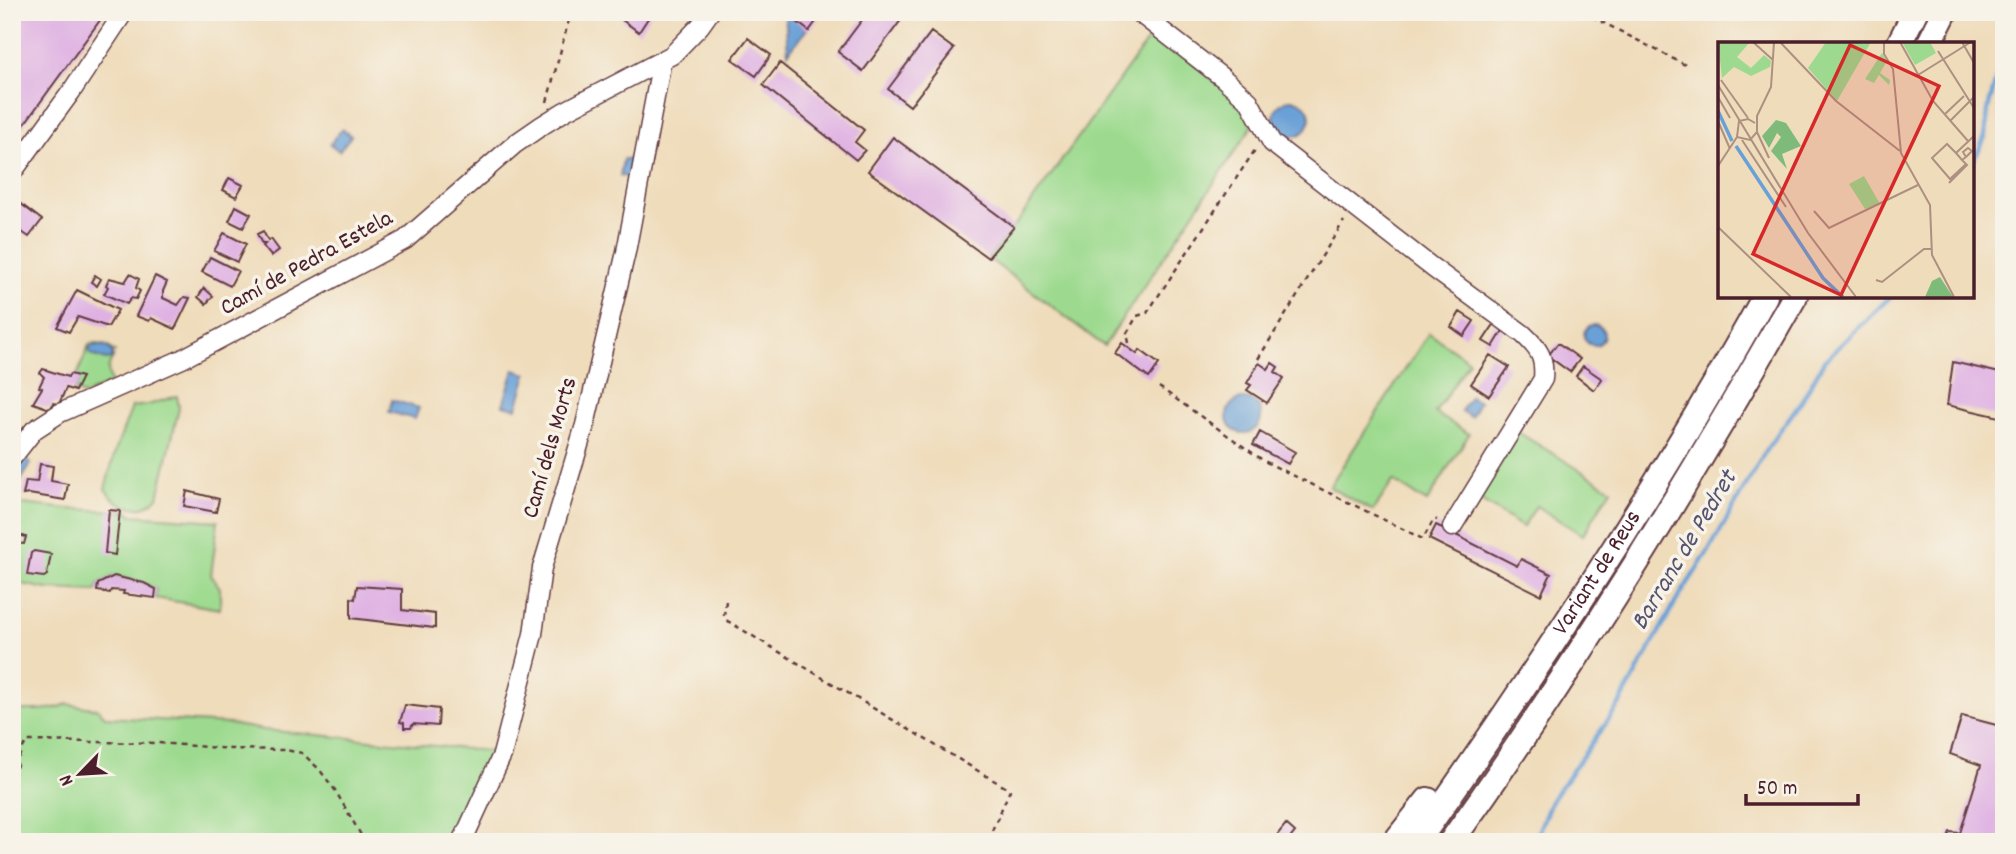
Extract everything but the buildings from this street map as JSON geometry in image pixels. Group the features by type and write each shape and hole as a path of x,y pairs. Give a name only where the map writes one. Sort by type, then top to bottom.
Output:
{"highway":[{"path":"1900,42 1915,12"},
{"path":"1930,42 1945,12"},
{"name":"Variant de Reus","path":"1417,842 1507,713 1650,493 1764,298"},
{"name":"Variant de Reus","path":"1451,842 1658,531 1794,298"},
{"path":"1472,842 1666,537 1764,351"},
{"path":"1395,842 1439,786 1650,493"}],"street":[{"path":"12,173 71,92 124,12"},
{"name":"Camí de Pedra Estela","path":"12,458 34,430 60,414 182,359 405,240 506,151 541,126 672,55 700,26 709,12"},
{"path":"1138,12 1249,101 1272,143 1536,346 1545,363 1543,379 1452,527"},
{"name":"Camí dels Morts","path":"462,842 502,755 533,634 542,568 585,425 626,252 662,60"}],"path":[{"path":"541,126 570,12"},
{"path":"1583,12 1689,68"},
{"path":"1129,343 1127,332 1137,316 1147,313 1266,132"},
{"path":"1258,359 1353,206"},
{"path":"1159,387 1264,461 1423,539 1434,519 1452,527"},
{"path":"726,601 726,620 1010,790 987,842"},
{"path":"12,787 22,746 28,741 158,743 285,750 302,753 319,769 335,790 365,842"}],"green space":[{"path":"1155,30 1251,111 1251,128 1104,346 988,258 1019,220"},
{"path":"1429,333 1469,361 1435,413 1469,434 1427,502 1393,481 1373,511 1329,487"},
{"path":"94,343 107,346 116,353 105,346 94,356 106,360 113,358 108,370 111,383 84,395 75,391 81,377 77,376 89,345"},
{"path":"177,396 179,408 158,497 152,503 137,508 116,501 105,489 132,407"},
{"path":"1516,431 1611,489 1583,535 1536,506 1523,527 1476,498"},
{"path":"12,503 218,521 211,575 220,588 220,609 155,598 156,589 144,583 114,576 98,584 97,591 47,589 12,582"},
{"path":"67,704 98,709 106,717 229,724 264,730 500,752 457,842 12,842 12,711 47,709"}],"water":[{"path":"785,12 807,29 788,53"},
{"path":"1292,100 1305,105 1310,118 1305,131 1292,136 1279,131 1274,118 1279,105"},
{"path":"342,129 351,136 339,151 330,144"},
{"path":"623,159 636,160 632,178 620,176"},
{"path":"1594,325 1601,328 1604,335 1601,342 1594,345 1587,342 1584,335 1587,328"},
{"path":"95,345 110,350 112,359 106,360 90,354 89,348"},
{"path":"514,370 527,374 517,408 503,405"},
{"path":"1470,397 1479,402 1471,417 1461,411"},
{"path":"1244,399 1256,404 1261,416 1256,428 1244,433 1232,428 1227,416 1232,404"},
{"path":"392,400 419,408 415,419 389,412"},
{"path":"24,459 31,464 14,492 12,477"}],"waterway":[{"name":"Barranc de Pedret","path":"1974,160 1985,137 1988,109 2004,50"},
{"name":"Barranc de Pedret","path":"1534,842 1552,799 1619,705 1675,603 1711,547 1766,450 1802,400 1824,361 1889,298"}]}
